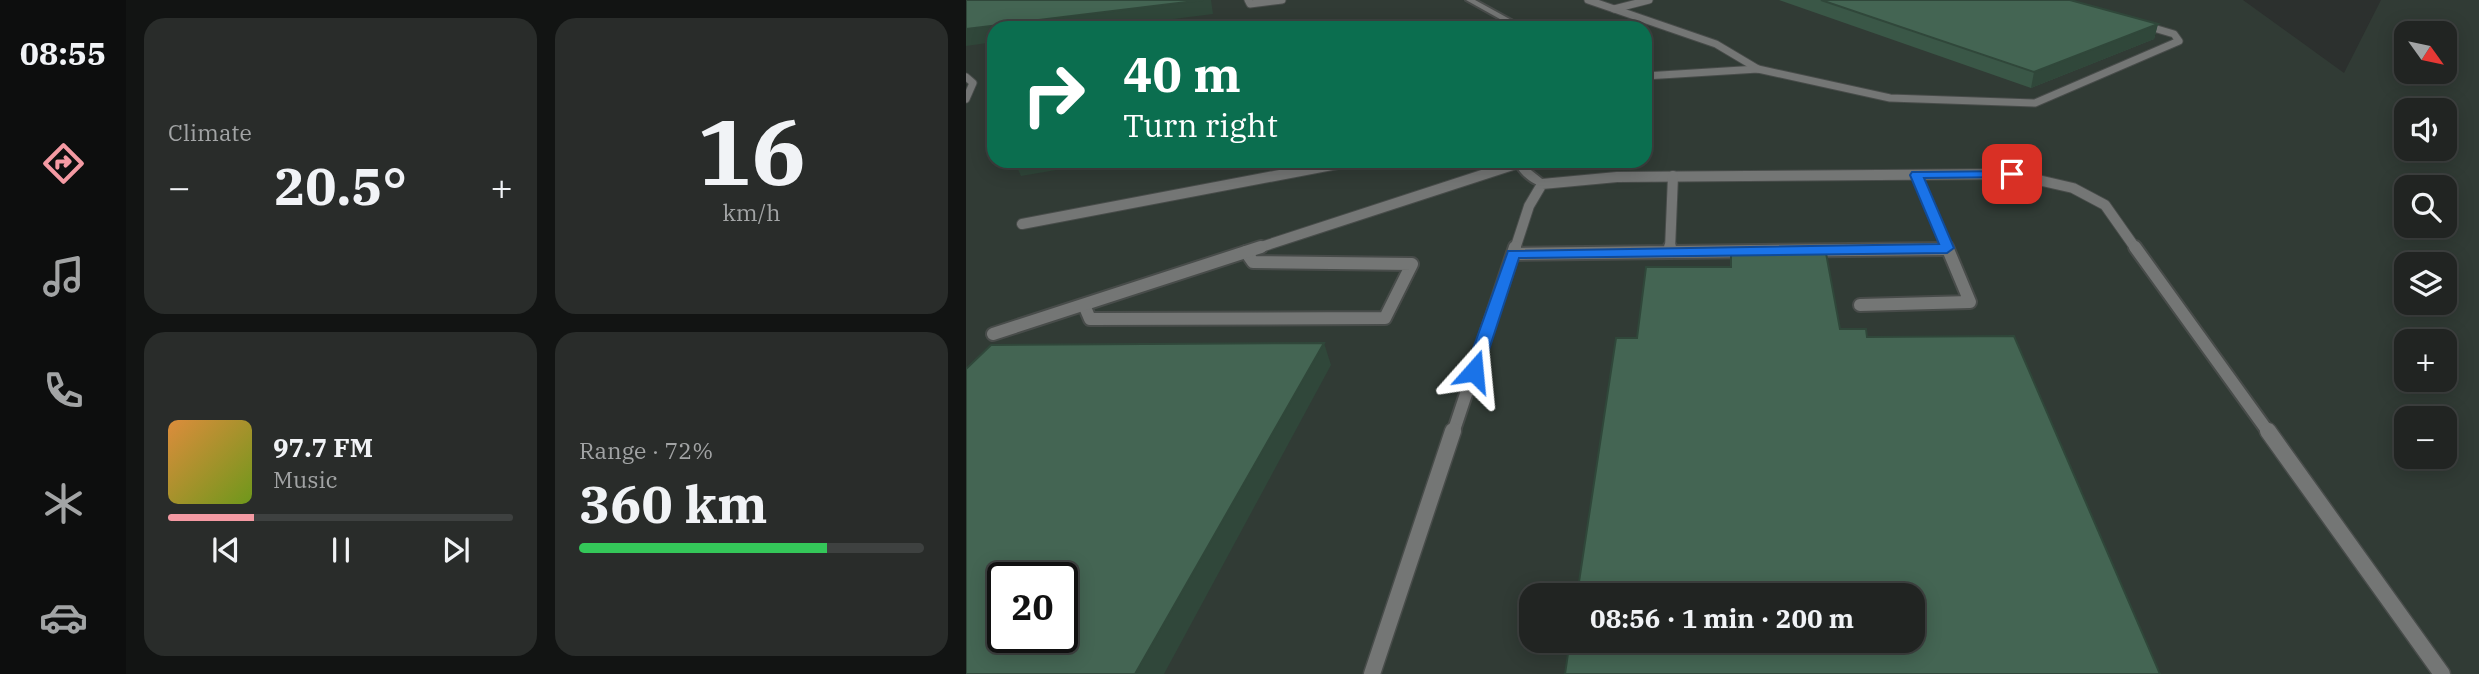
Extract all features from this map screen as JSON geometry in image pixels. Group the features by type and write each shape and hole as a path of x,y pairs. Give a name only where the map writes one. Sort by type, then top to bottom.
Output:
{"street":[{"path":"1470,0 1509,21"},
{"path":"1525,168 1542,184"}],"lane":[{"path":"1248,0 1250,5 1282,0"},
{"path":"1588,0 1648,21"},
{"path":"1613,9 1649,0"},
{"path":"1652,22 1716,44 1758,69"},
{"path":"1652,76 1758,69 1890,98 2035,103 2179,41 2174,34 2134,22"},
{"path":"966,77 973,83 966,99"},
{"path":"1022,225 1317,168"},
{"path":"993,334 1501,168"},
{"path":"1860,305 1970,302 1916,175"},
{"path":"1373,674 1529,206 1542,184 1617,177 1916,175 2032,177 2073,188 2105,205 2442,674"},
{"path":"1670,252 1673,176"},
{"path":"1513,254 1947,248"},
{"path":"1084,305 1090,319 1385,318 1412,264 1253,262 1246,252"}],"shaded area":[{"path":"966,0 2243,0 2344,73 2381,0 2479,0 2479,674 966,674"}],"building":[{"path":"966,0 1203,0 1031,21 987,21 987,26 966,29"},
{"path":"1821,0 2070,0 2158,24 2034,72"},
{"path":"1826,253 1840,329 1866,329 1867,337 2014,336 2160,674 1565,674 1568,653 1925,653 1925,583 1579,583 1616,338 1637,338 1646,267 1731,267 1731,254"},
{"path":"1324,343 1135,674 966,674 966,369 991,345"}],"route":[{"path":"1474,371 1513,254 1947,248 1916,175 2012,174"}]}
